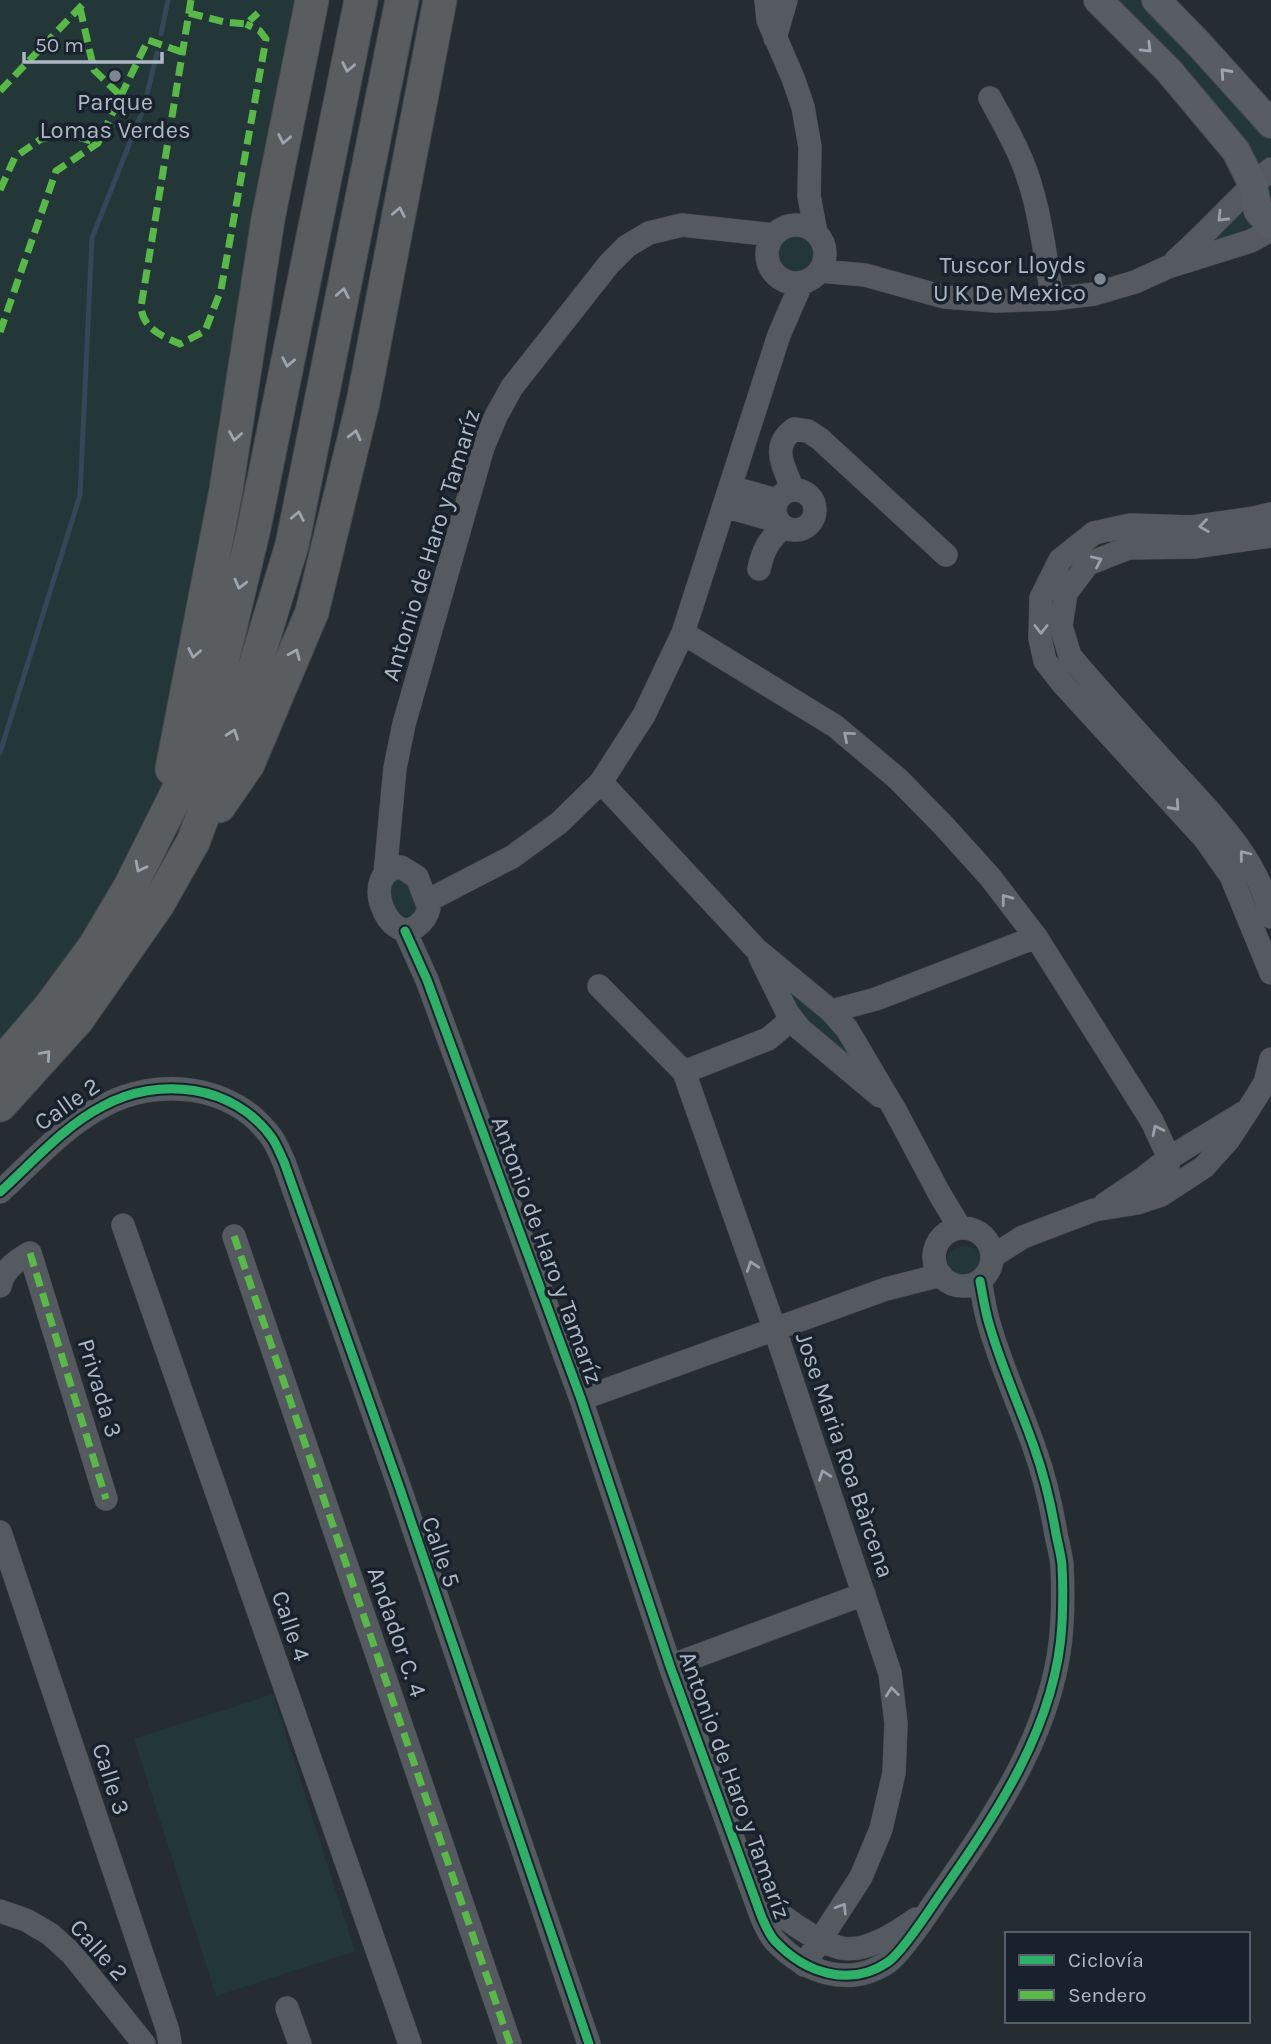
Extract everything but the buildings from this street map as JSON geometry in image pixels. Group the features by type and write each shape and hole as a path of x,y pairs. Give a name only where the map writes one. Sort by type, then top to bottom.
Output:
{"highway":[{"path":"161,826 226,490 268,219 312,0"},
{"path":"0,1065 50,1007 94,946 130,887 183,781 201,738 254,528 361,0"},
{"path":"193,842 238,722 292,545 402,0"},
{"path":"0,1105 77,1020 158,904 193,842 248,764 312,612 363,402 440,0"}],"main road":[{"path":"1098,0 1169,71 1236,151 1262,177 1258,211 1271,228"},
{"path":"1156,0 1271,124"}],"street":[{"path":"424,892 474,878 512,857 559,823 601,782 644,715 683,634 779,335 801,278 825,258 809,196 810,147 803,107 768,20 766,0"},
{"path":"775,38 786,0"},
{"path":"990,98 1023,162 1034,196 1053,299"},
{"path":"1168,267 1262,177"},
{"path":"809,196 777,239 775,274 801,278 865,275 944,296 996,302 1094,294 1251,241 1271,228"},
{"name":"Antonio de Haro y Tamaríz","path":"393,870 388,837 395,768 404,724 483,447 512,387 609,264 627,246 649,233 682,225 777,239"},
{"path":"777,239 805,226 865,275"},
{"path":"759,569 762,552 783,509 780,452 784,437 794,429 808,430 820,439 946,555"},
{"path":"727,497 783,509"},
{"path":"1271,514 1254,519 1192,527 1130,525 1094,533 1060,560 1041,598 1040,638 1045,661 1063,684 1205,839 1225,867 1271,973"},
{"path":"1271,536 1194,547 1128,548 1088,564 1066,593 1061,626 1070,656 1214,817 1251,864 1267,899 1271,917"},
{"path":"683,634 835,726 898,779 990,877 1036,937 1152,1121 1169,1158 1161,1195"},
{"path":"601,782 757,949 831,1011 850,1033 939,1193 953,1231"},
{"path":"393,870 417,877 424,892 429,908 427,915 411,928 391,922 382,907 379,892 380,883 393,870"},
{"name":"Antonio de Haro y Tamaríz","path":"411,928 427,980 581,1399 670,1666 751,1891 773,1940 804,1965 835,1976 858,1975 891,1960 929,1911 986,1828 1019,1770 1035,1734 1053,1679 1062,1626 1062,1563 1050,1502 1035,1448 990,1327 953,1276"},
{"path":"831,1011 876,999 1036,937"},
{"path":"757,949 789,1015 810,1038 895,1110"},
{"name":"Jose Maria Roa Bàrcena","path":"599,986 684,1072 775,1330 890,1673 895,1723 894,1773 881,1829 861,1877 804,1965"},
{"path":"768,1039 789,1015 789,1003 803,994 811,995"},
{"path":"832,1055 846,1051 850,1033 876,999"},
{"path":"684,1072 768,1039 810,1038"},
{"path":"1094,1210 1137,1203 1161,1195 1204,1167 1229,1139 1265,1083 1271,1059"},
{"name":"Calle 2","path":"0,1192 70,1128 102,1106 131,1093 171,1087 220,1097"},
{"name":"Calle 5","path":"220,1097 256,1120 273,1139 284,1162 399,1486 589,2044"},
{"path":"989,1247 1094,1210 1128,1189 1169,1158 1248,1110"},
{"name":"Calle 4","path":"123,1226 410,2044"},
{"path":"581,1399 886,1289 988,1272 989,1247 979,1232 970,1228 953,1231 940,1240 934,1252 953,1276"},
{"name":"Andador C. 4","path":"234,1236 510,2044"},
{"name":"Privada 3","path":"0,1286 12,1264 30,1253 106,1499"},
{"name":"Calle 3","path":"0,1532 170,2044"},
{"path":"670,1666 864,1594"},
{"name":"Antonio de Haro y Tamaríz","path":"751,1891 785,1919 822,1940 843,1948 865,1946 896,1933 929,1911"},
{"name":"Calle 2","path":"0,1911 26,1920 50,1934 72,1954 144,2044"},
{"path":"287,2008 300,2044"}],"green space":[{"path":"0,0 312,0 161,826 0,1060"},
{"path":"1098,0 1156,0 1271,124 1271,230 1168,267 1253,184"},
{"path":"791,225 816,233 823,245 820,271 794,283 775,271 768,255 773,238"},
{"path":"396,868 429,908 398,928 385,874"},
{"path":"757,949 830,1011 895,1110 810,1038"},
{"path":"965,1246 979,1252 985,1266 979,1280 965,1286 951,1280 945,1266 951,1252"},
{"path":"273,1694 355,1951 216,1996 134,1739"}],"waterway":[{"path":"161,34 168,0"},
{"path":"0,753 80,495 92,238 144,107 157,53"}],"marked path":[{"path":"0,91 87,0"},
{"path":"191,0 141,307 149,326 160,335 180,344 205,331 221,290 266,39 260,31 246,24"},
{"path":"80,8 94,70 121,96"},
{"path":"189,13 224,22 246,24 258,13"},
{"path":"0,332 56,171 98,143 148,40 182,52"},
{"path":"0,190 15,157 41,139 67,134 98,143"},
{"path":"234,1236 510,2044"},
{"path":"30,1253 106,1499"}],"cycle path":[{"path":"405,931 427,980 581,1399 670,1666 762,1918 773,1939 787,1952 814,1969 828,1973 859,1974 873,1970 888,1962 914,1933 980,1836 1019,1769 1035,1734 1058,1661 1063,1601 1062,1572 1052,1512 1038,1458 995,1342 980,1281"},
{"path":"0,1192 62,1134 89,1114 124,1097 147,1091 171,1089 216,1096 237,1106 256,1120 272,1138 284,1162 399,1486 589,2044"}],"place":[{"name":"Parque Lomas Verdes","path":"115,76"},
{"name":"Tuscor Lloyds U K De Mexico","path":"1100,279"}]}
